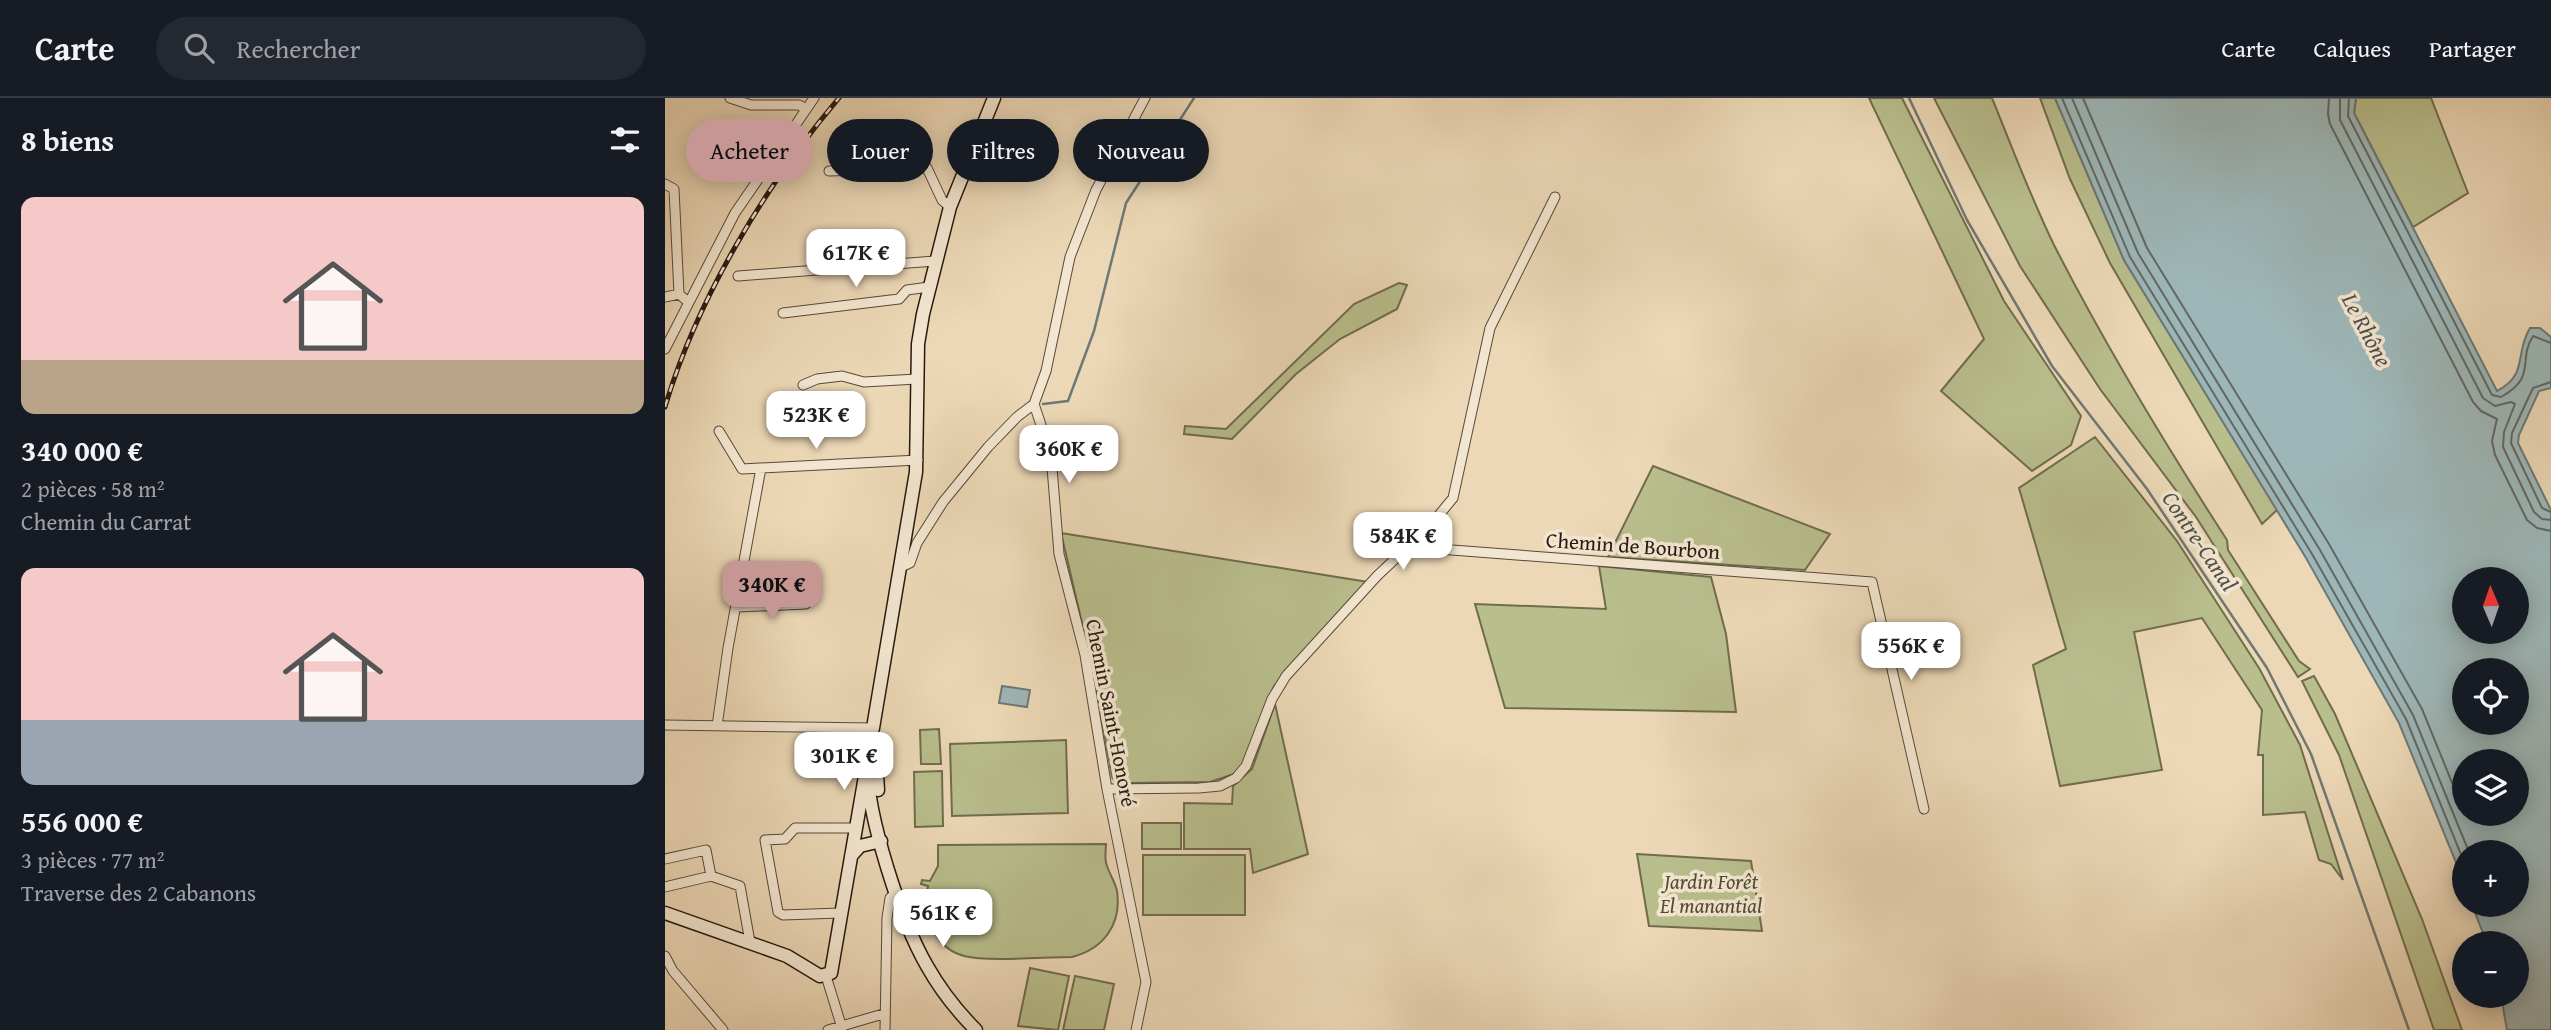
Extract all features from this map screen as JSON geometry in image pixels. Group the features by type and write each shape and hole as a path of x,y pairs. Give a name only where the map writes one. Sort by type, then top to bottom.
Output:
{"main road":[{"path":"665,913 787,956 820,976 826,976 834,968 840,912 918,460 918,344 935,261 950,207 994,98"},
{"path":"873,728 883,835 931,963 948,997"},
{"path":"867,766 875,819 881,825 897,892 919,951 948,997 976,1030"},
{"path":"855,826 865,818 875,819"},
{"path":"850,860 860,846 883,835"}],"street":[{"path":"730,98 751,105 799,106 806,109"},
{"path":"665,349 735,213 814,98"},
{"path":"901,567 910,563 917,542 943,502 988,447 1017,416 1034,404 1046,371 1070,257 1096,190 1145,98"},
{"path":"933,181 942,200 950,207"},
{"path":"665,184 674,189 679,294 688,302"},
{"path":"1107,789 1199,788 1220,786 1236,778 1246,766 1272,699 1286,676 1400,554 1430,526 1453,498 1490,328 1555,197"},
{"path":"738,276 935,261"},
{"path":"783,313 899,299 907,290 929,288"},
{"path":"665,297 679,294"},
{"path":"803,385 817,379 842,376 864,382 917,379"},
{"name":"Chemin Saint-Honoré","path":"1034,404 1051,455 1064,577 1085,655 1107,789 1146,982 1136,1030"},
{"path":"719,431 742,469 918,460"},
{"path":"717,726 728,648 761,468"},
{"name":"Chemin de Bourbon","path":"1400,554 1439,549 1872,582 1924,809"},
{"path":"737,607 806,604"},
{"path":"665,725 873,728"},
{"path":"840,912 783,915 778,912 765,840 785,839 795,828 855,826"},
{"path":"665,859 706,850 711,876"},
{"path":"665,887 711,876 740,886 750,942"},
{"path":"885,1030 883,1014 887,910 890,898 897,892"},
{"path":"665,956 673,971 723,1030"},
{"path":"826,976 842,1027"},
{"path":"828,1030 883,1014"}],"green space":[{"path":"1869,98 1902,98 2004,301 2081,416 2071,445 2032,471 1941,391 1984,339"},
{"path":"1934,98 1992,98 2054,245 2094,321 2227,540 2228,550 2299,661 2310,669 2298,677 2196,517 2100,389 2020,266"},
{"path":"2040,98 2055,98 2124,260 2277,510 2262,524 2110,263 2070,179"},
{"path":"2356,98 2431,98 2468,193 2413,227 2354,113"},
{"path":"1399,283 1407,285 1397,309 1340,339 1296,374 1232,439 1184,434 1185,426 1226,429 1354,304"},
{"path":"2095,437 2177,541 2259,668 2300,745 2343,880 2331,864 2319,860 2305,812 2263,815 2263,755 2258,755 2262,710 2202,618 2134,632 2162,770 2060,786 2033,665 2066,649 2019,488"},
{"path":"1653,466 1830,534 1805,570 1608,557"},
{"path":"1061,533 1368,582 1274,686 1250,754 1234,774 1210,782 1123,783 1112,777 1093,670"},
{"path":"1599,566 1711,577 1726,634 1736,712 1505,708 1475,604 1606,609"},
{"path":"2314,676 2335,714 2422,919 2462,1030 2434,1030 2339,755 2302,681"},
{"path":"1275,704 1308,854 1253,873 1250,849 1184,849 1184,803 1232,804 1233,786 1252,769"},
{"path":"939,729 941,764 921,764 920,730"},
{"path":"1066,740 1068,813 952,816 950,744"},
{"path":"942,771 943,826 915,827 914,772"},
{"path":"1142,823 1181,823 1181,849 1142,849"},
{"path":"1106,844 1106,863 1117,891 1116,915 1108,934 1101,942 1083,953 1072,957 975,958 954,952 945,946 932,928 927,908 928,886 921,884 922,880 930,881 938,866 938,845"},
{"name":"Jardin Forêt El manantial","path":"1637,854 1751,861 1762,931 1649,926"},
{"path":"1143,855 1245,855 1245,915 1143,915"},
{"path":"1030,968 1069,976 1058,1030 1018,1026"},
{"path":"1075,976 1114,984 1104,1030 1063,1030"}],"water":[{"name":"Le Rhône","path":"2055,98 2356,98 2354,113 2497,391 2513,378 2530,328 2540,328 2551,337 2551,388 2539,391 2518,443 2551,510 2551,1030 2507,1030 2503,1008 2529,1008 2529,931 2482,931 2477,917 2529,917 2529,840 2452,840 2452,853 2399,723 2306,558 2124,260"},
{"path":"1002,686 1030,690 1027,707 999,703"}],"waterway":[{"path":"1043,404 1068,401 1094,331 1126,203 1194,98"},
{"name":"Contre-Canal","path":"1909,98 1967,220 2052,366 2147,489 2267,668 2311,754 2409,1030"}],"railway":[{"path":"665,407 695,325 737,244 786,167 839,98"}]}
